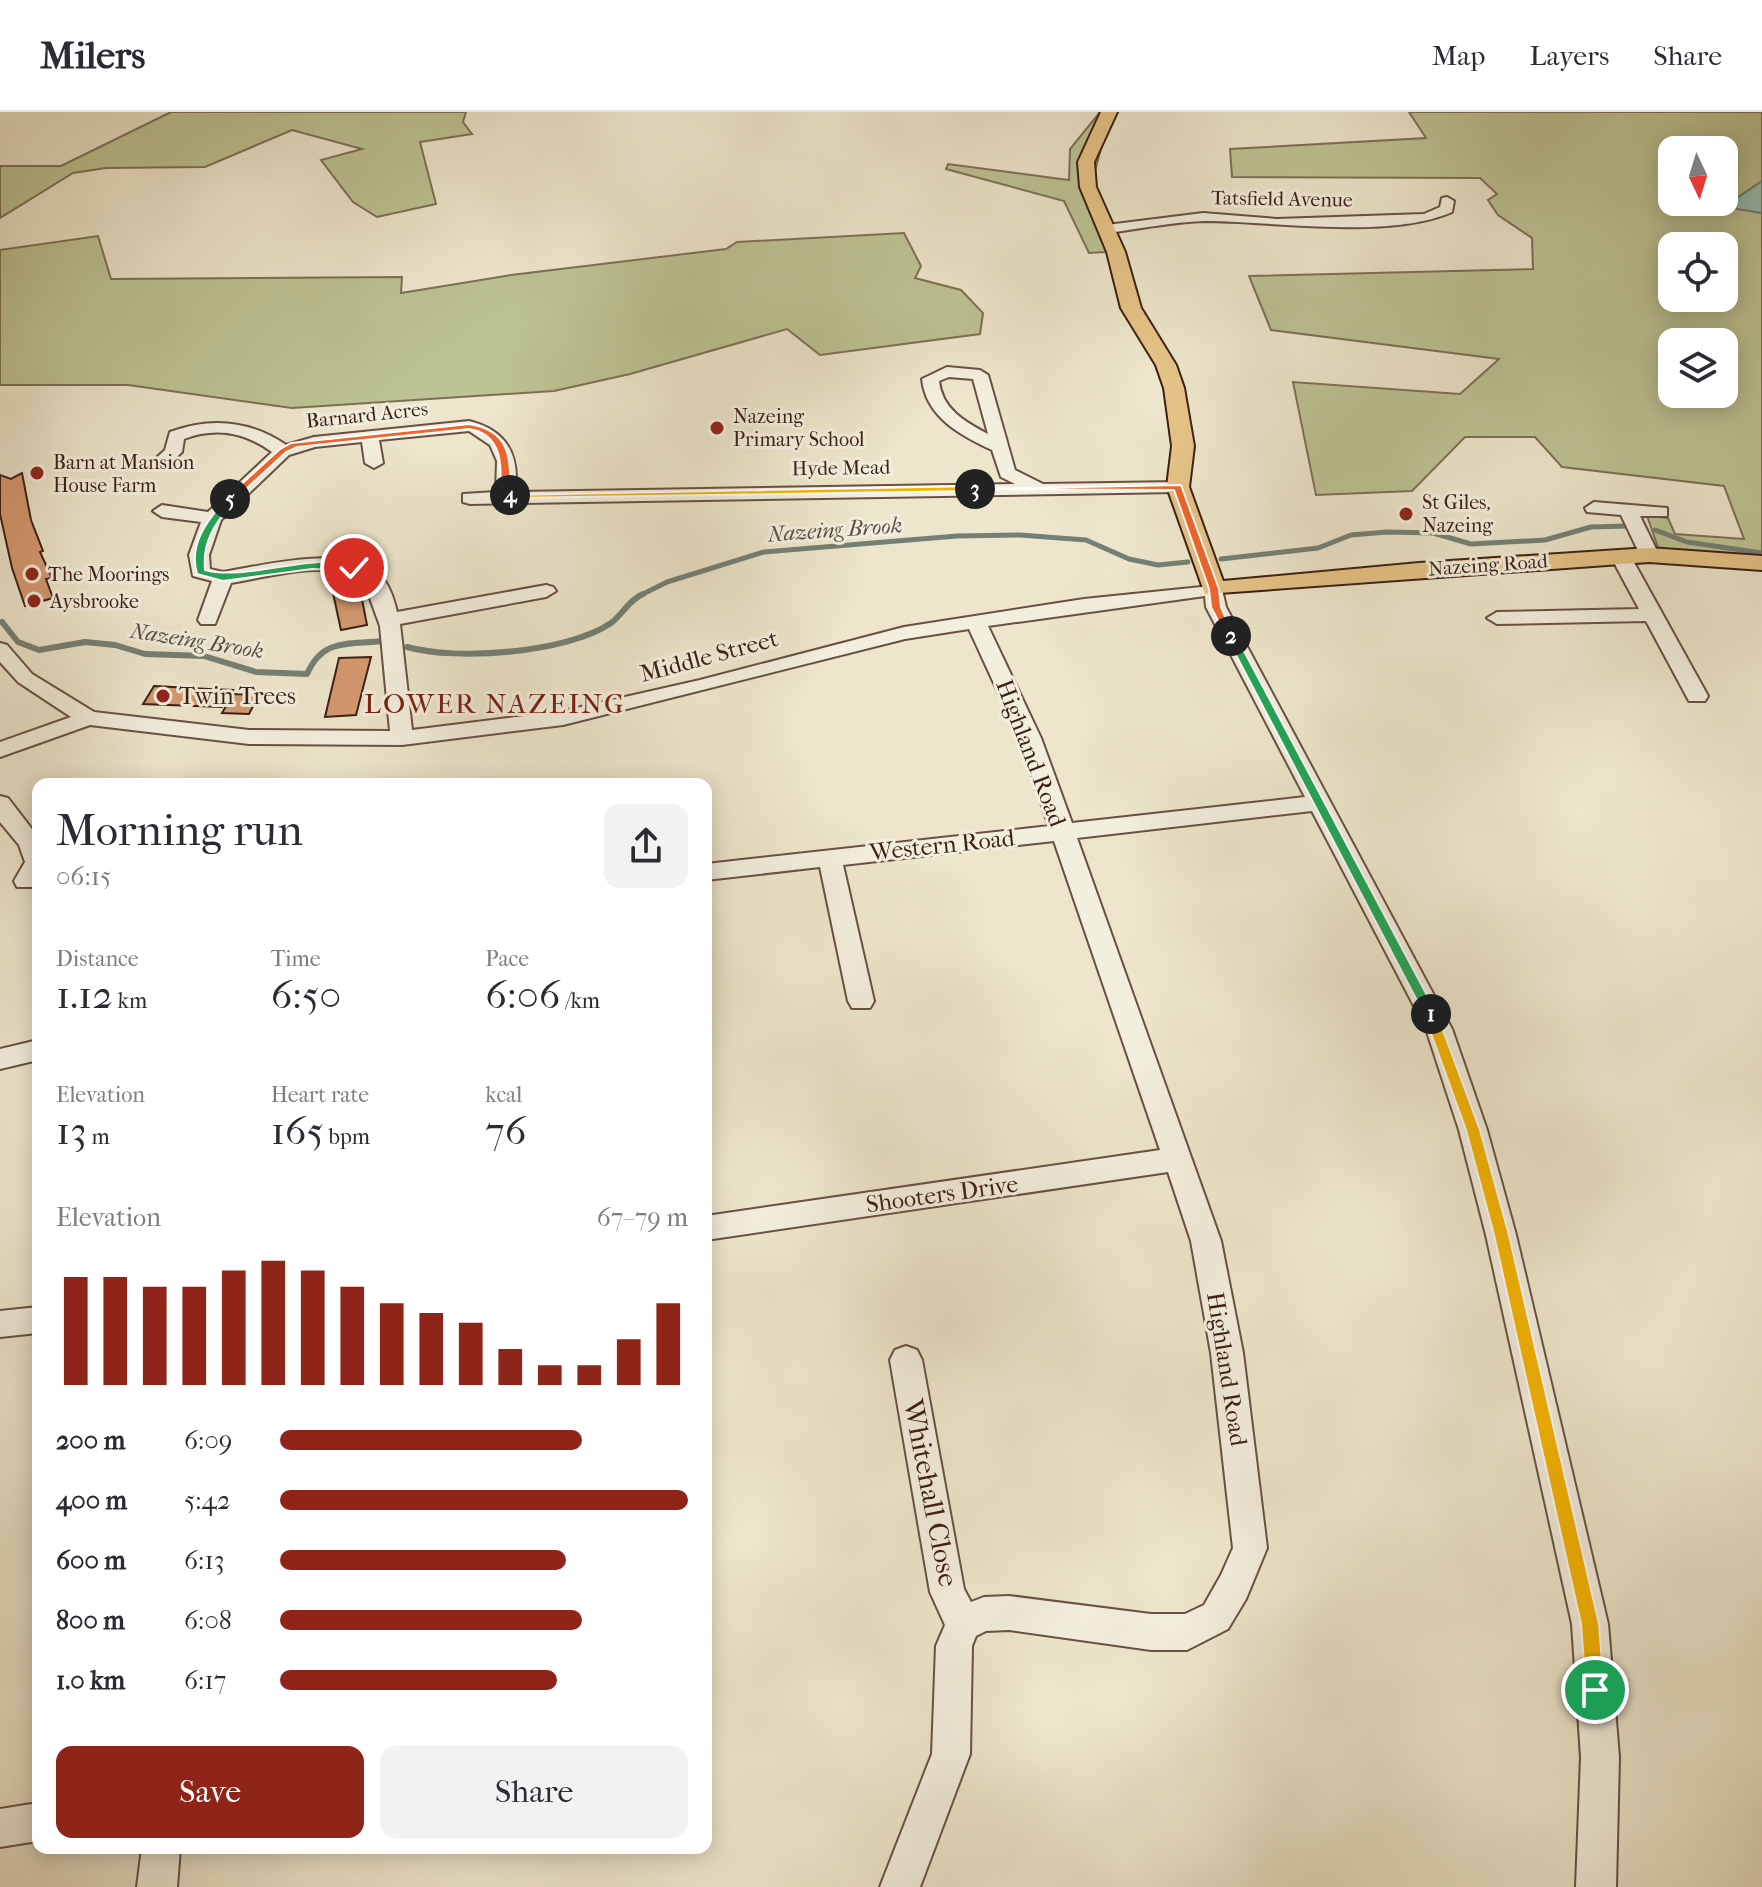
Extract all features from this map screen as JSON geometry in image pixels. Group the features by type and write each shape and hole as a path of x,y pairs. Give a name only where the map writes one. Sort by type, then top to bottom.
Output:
{"main road":[{"path":"1109,112 1086,162 1088,187 1107,229 1131,308 1166,365 1174,388 1183,446 1178,487 1214,589"},
{"name":"Nazeing Road","path":"1214,589 1419,570 1649,555 1762,563"}],"street":[{"name":"Tatsfield Avenue","path":"1107,229 1203,217 1277,223 1409,219 1440,214 1447,209 1447,201"},
{"path":"997,446 950,418 932,399 930,379 947,372 970,371 980,375 997,446 1007,473 1037,488"},
{"path":"161,462 173,452 176,436 213,426 238,427 258,434 283,451"},
{"name":"Barnard Acres","path":"223,578 200,572 199,555 212,518 283,451 314,442 469,426 487,429 495,436 507,465 505,495"},
{"path":"370,436 374,463"},
{"path":"980,489 1007,473"},
{"name":"Hyde Mead","path":"470,498 505,495 1178,487"},
{"path":"1594,508 1660,512"},
{"path":"1628,510 1649,555"},
{"path":"162,511 212,518"},
{"path":"1621,557 1697,696"},
{"path":"208,620 223,578 312,566 354,568 378,582 389,620 402,738"},
{"path":"1214,589 1216,607 1439,1029 1473,1130 1501,1235 1590,1624 1600,1757 1596,1887"},
{"name":"Middle Street","path":"0,649 25,678 88,718 249,737 402,738 563,718 703,686 904,633 1214,589"},
{"path":"389,620 546,591"},
{"path":"1497,618 1653,615"},
{"name":"Highland Road","path":"963,1624 984,1614 1009,1613 1151,1632 1187,1632 1216,1617 1234,1587 1250,1548 1227,1353 1206,1241 1030,738 975,621"},
{"path":"0,750 88,718"},
{"path":"0,803 7,819 32,841"},
{"name":"Western Road","path":"712,871 1321,803"},
{"path":"830,858 861,1001"},
{"path":"26,881 32,871"},
{"path":"0,1059 32,1051"},
{"name":"Shooters Drive","path":"712,1227 1179,1159"},
{"path":"0,1324 32,1321"},
{"name":"Whitehall Close","path":"906,1360 947,1592 963,1624"},
{"path":"900,1887 951,1754 954,1646 963,1624"},
{"path":"0,1828 32,1823"},
{"path":"157,1887 160,1854"}],"green space":[{"path":"171,112 466,112 463,122 472,134 420,142 436,204 377,217 353,202 321,160 362,149 292,130 205,167 106,168 73,173 0,218 0,166 61,166"},
{"path":"1100,112 1111,112 1092,182 1122,251 1089,253 1064,201 946,169 948,164 1069,180 1070,149"},
{"path":"1409,112 1762,112 1762,181 1738,197 1738,136 1658,136 1658,216 1738,216 1738,208 1762,213 1762,559 1659,550 1647,516 1668,518 1675,534 1744,539 1724,486 1562,467 1535,437 1465,437 1412,491 1316,495 1293,382 1460,394 1499,359 1271,330 1249,276 1533,269 1532,238 1498,215 1488,200 1497,194 1480,178 1232,177 1230,149 1426,138"},
{"path":"904,233 921,266 915,278 961,290 983,313 980,334 820,355 787,329 630,374 554,391 292,408 128,385 0,385 0,250 98,236 111,279 402,277 401,293 511,275 726,249 737,242"}],"water":[{"path":"1762,181 1762,213 1738,209 1738,197"}],"building":[{"path":"22,473 31,520 43,551 40,552 52,578 46,579 53,598 25,606 12,568 0,514 0,475 11,479"},
{"path":"360,589 367,625 341,630 333,593"},
{"path":"371,657 356,715 325,717 339,658"},
{"path":"154,686 233,690 222,707 143,704"},
{"path":"233,694 259,695 249,714 222,713"}],"waterway":[{"name":"Nazeing Brook","path":"1221,559 1318,548 1351,535 1387,532 1433,533 1471,544 1545,540 1591,527 1627,526"},
{"name":"Nazeing Brook","path":"1655,530 1687,542 1762,553"},
{"name":"Nazeing Brook","path":"643,594 667,582 764,552 957,536 1020,535 1086,540 1129,559 1158,565 1188,562"},
{"name":"Nazeing Brook","path":"407,647 454,653 511,652 568,641 611,623 643,594"},
{"name":"Nazeing Brook","path":"639,596 643,594"},
{"name":"Nazeing Brook","path":"2,622 18,642 39,650 85,642 115,645 145,654 204,656 256,672 307,674 313,662 329,649 382,641"}],"place":[{"name":"Nazeing Primary School","path":"717,428"},
{"name":"Barn at Mansion House Farm","path":"37,473"},
{"name":"St Giles, Nazeing","path":"1406,514"},
{"name":"The Moorings","path":"32,574"},
{"name":"Aysbrooke","path":"34,601"},
{"name":"Twin Trees","path":"163,696"}],"district":[{"name":"LOWER NAZEING","path":"495,703"}],"route":[{"path":"354,568 312,566 223,578 200,572 199,555 212,518 283,451 295,445 469,426 487,429 495,436 507,465 505,495 1178,487 1214,589 1216,607 1439,1029 1473,1130 1501,1235 1590,1624 1595,1690"}]}
